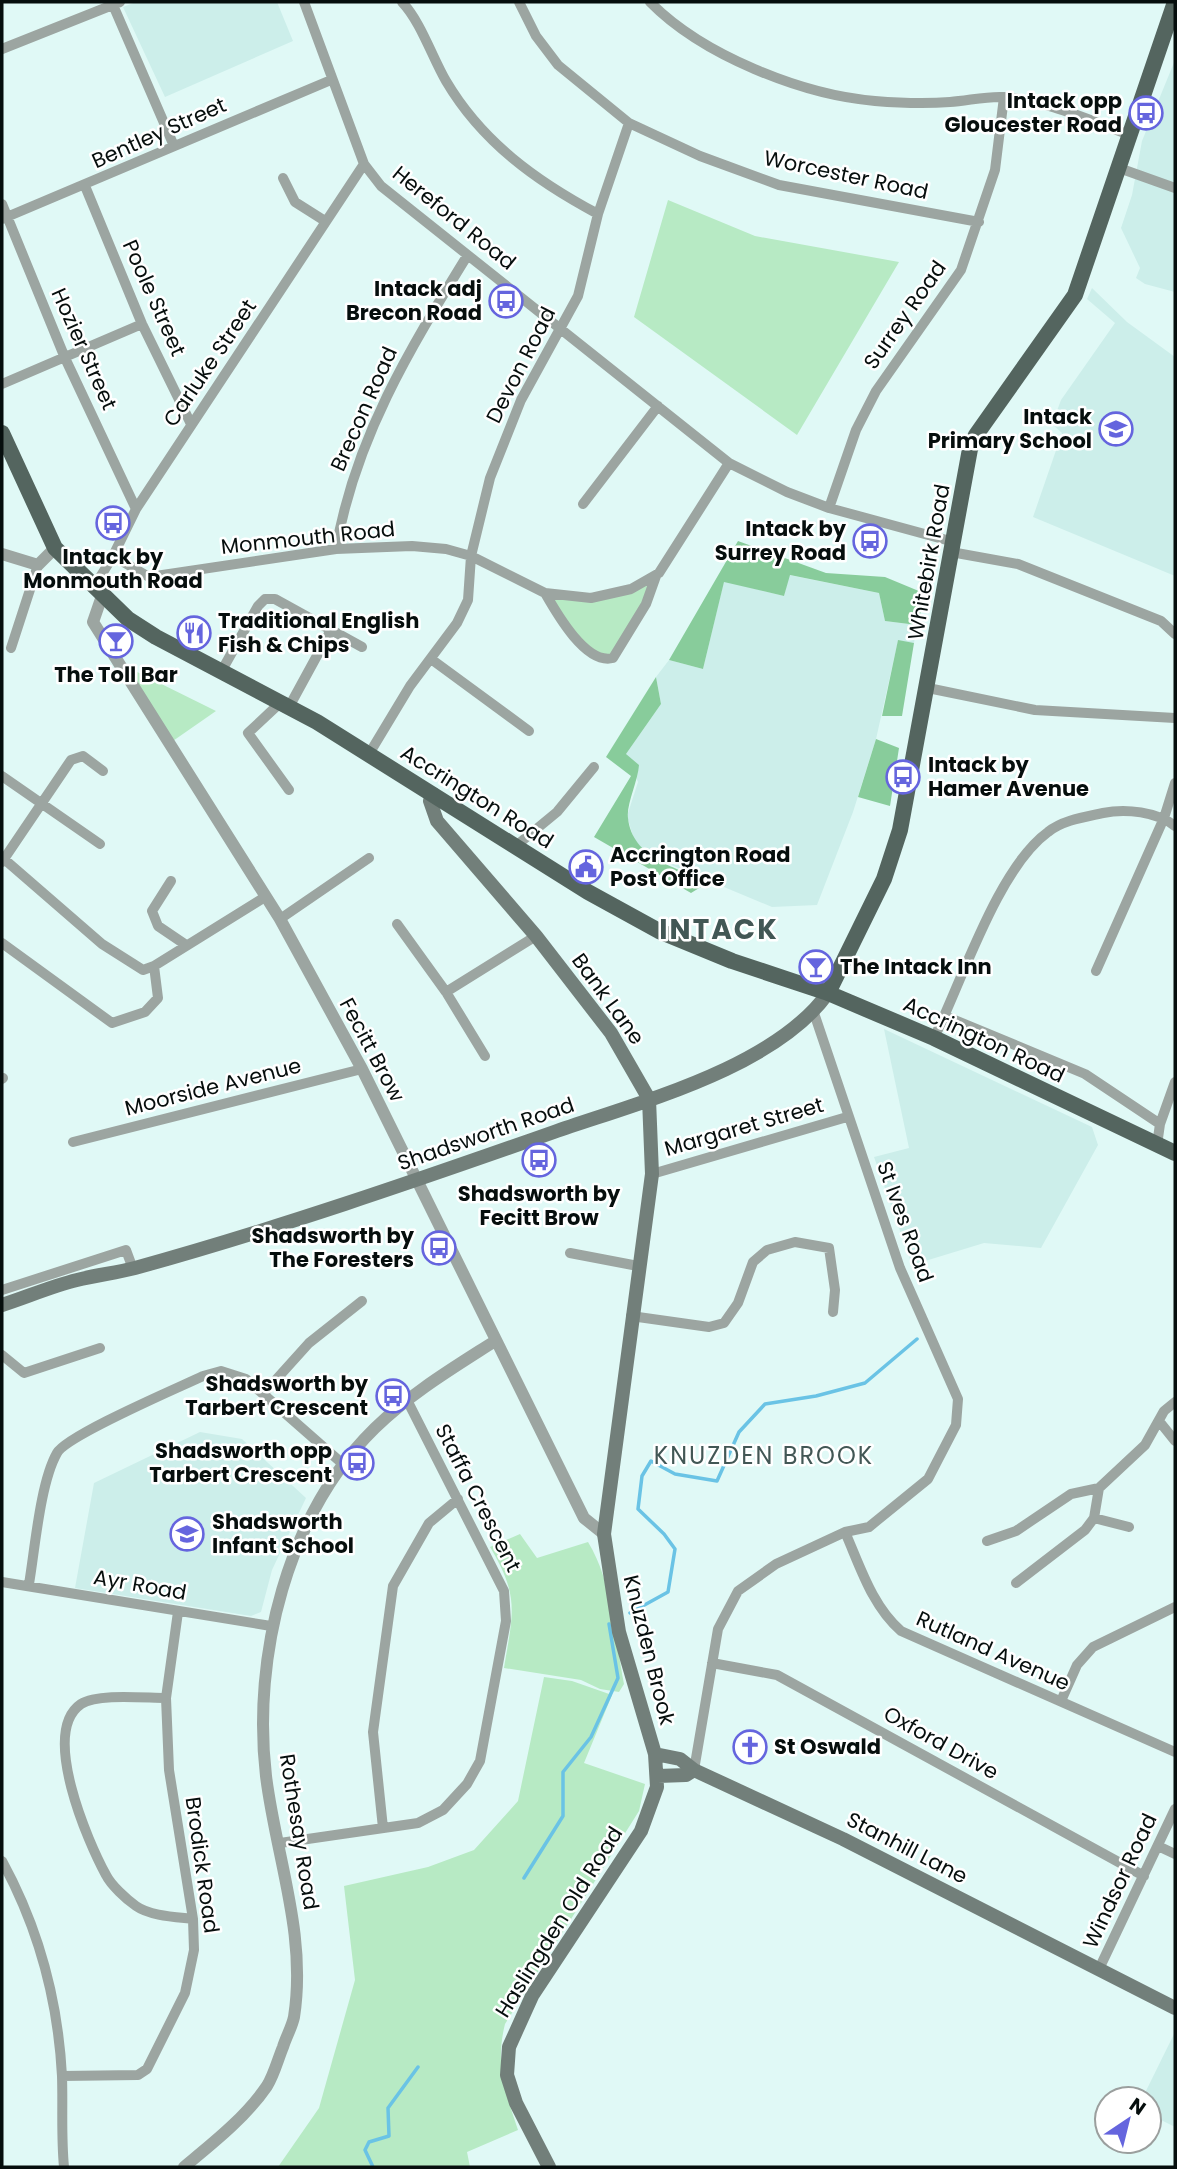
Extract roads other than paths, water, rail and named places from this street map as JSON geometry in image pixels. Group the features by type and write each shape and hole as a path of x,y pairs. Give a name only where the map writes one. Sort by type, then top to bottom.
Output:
{"main road":[{"name":"Whitebirk Road","path":"828,993 861,931 888,867 912,778 973,442 1075,295 1175,2"},
{"name":"Accrington Road","path":"2,433 55,548 98,592 156,637 369,754 588,892 659,931 732,961 828,993 934,1038 1175,1153"},
{"name":"Bank Lane","path":"433,794 430,801 438,821 536,936 611,1033 649,1099 652,1174 604,1534"},
{"name":"Shadsworth Road","path":"2,1305 77,1280 132,1269 417,1180 649,1099 754,1056 792,1032 814,1013 828,993"},
{"name":"Knuzden Brook","path":"604,1534 619,1632 655,1754 658,1776"},
{"name":"Stanhill Lane","path":"655,1754 680,1759 694,1770 843,1839 1175,2008"},
{"path":"658,1776 686,1775 694,1770"},
{"name":"Haslingden Old Road","path":"549,2167 516,2103 507,2075 509,2047 532,1996 641,1831 655,1796 658,1776"}],"street":[{"name":"Hereford Road","path":"304,2 364,164 382,186 729,463 787,492 829,508 953,547 1018,564 1161,621 1175,634"},
{"name":"Worcester Road","path":"519,2 536,36 558,65 629,123 699,156 779,185 979,222"},
{"path":"650,2 667,19 729,55 800,87 874,101 946,102 1004,97 1061,110 1130,135"},
{"path":"2,49 117,3 174,146"},
{"path":"407,4 433,59 478,128 526,172 598,214"},
{"name":"Bentley Street","path":"4,218 331,80"},
{"name":"Surrey Road","path":"829,508 856,429 876,391 961,270 995,170 1004,97"},
{"name":"Devon Road","path":"369,754 410,685 457,623 468,600 471,556 489,478 521,400 578,296 598,214 629,123"},
{"name":"Carluke Street","path":"98,592 135,509 364,164"},
{"path":"1119,168 1175,188"},
{"path":"283,178 295,202 325,221"},
{"name":"Poole Street","path":"85,186 142,324 191,424"},
{"name":"Hozier Street","path":"2,204 4,218 65,358 135,509"},
{"name":"Brecon Road","path":"336,550 342,516 361,455 393,379 467,256"},
{"path":"2,384 142,324"},
{"path":"583,504 659,406"},
{"path":"545,593 561,620 593,656 603,660 612,657 646,604 656,576 729,463"},
{"name":"Monmouth Road","path":"113,556 149,577 336,550 412,546 446,549 471,556 545,593 591,598 631,589 656,576"},
{"path":"11,648 38,565 55,548"},
{"path":"2,554 38,565"},
{"name":"Fecitt Brow","path":"98,592 93,622 280,919 362,1069 584,1518 604,1534"},
{"path":"221,672 258,606 265,599 275,599 362,647"},
{"path":"289,790 248,733 284,705 331,630"},
{"path":"431,659 529,731"},
{"path":"928,688 1035,710 1175,718"},
{"path":"103,771 83,756 71,760 3,860 102,944 143,970 154,966 265,897"},
{"path":"517,845 556,811 593,767"},
{"path":"2,776 100,844"},
{"path":"1096,971 1164,818 1175,783"},
{"path":"934,1038 992,911 1025,852 1049,830 1076,818 1117,810 1164,818 1175,826"},
{"path":"280,919 369,858"},
{"path":"171,881 152,911 158,926 186,945"},
{"path":"397,924 446,992 485,1056"},
{"path":"446,992 536,936"},
{"path":"2,943 112,1023 145,1012 158,998 154,966"},
{"name":"St Ives Road","path":"694,1770 712,1663 723,1616 747,1583 776,1564 845,1532 869,1527 929,1479 956,1425 958,1399 900,1268 846,1117 814,1013"},
{"name":"Accrington Road","path":"945,1016 1085,1074 1160,1124"},
{"name":"Moorside Avenue","path":"73,1142 362,1069"},
{"path":"1157,1145 1160,1124 1175,1082"},
{"name":"Margaret Street","path":"652,1174 846,1117"},
{"path":"631,1317 709,1327 724,1323 738,1303 753,1262 767,1250 795,1242 830,1248 835,1290 833,1312"},
{"path":"2,1290 126,1250 132,1269"},
{"path":"570,1253 638,1266"},
{"path":"264,1393 309,1343 362,1301"},
{"name":"Rothesay Road","path":"184,2167 225,2133 268,2085 294,2018 296,1931 266,1775 265,1680 271,1626 284,1585 310,1523 344,1465 374,1429 407,1400 495,1341"},
{"path":"2,1355 24,1373 100,1348"},
{"path":"29,1584 48,1479 57,1453 63,1446 214,1372 237,1375 264,1393 344,1465"},
{"name":"Staffa Crescent","path":"279,1843 418,1823 443,1810 467,1784 480,1761 506,1621 505,1591 407,1400"},
{"path":"987,1541 1016,1531 1071,1494 1099,1488 1146,1446 1164,1411 1175,1402"},
{"path":"1159,1421 1175,1441"},
{"path":"1016,1583 1085,1530 1094,1518 1099,1488"},
{"path":"383,1828 373,1732 393,1586 429,1523 458,1499"},
{"path":"1094,1518 1129,1527"},
{"name":"Rutland Avenue","path":"845,1532 873,1594 892,1623 901,1631 1175,1752"},
{"name":"Ayr Road","path":"2,1583 29,1584 178,1612 271,1626"},
{"path":"1061,1701 1077,1665 1093,1647 1175,1607"},
{"name":"Brodick Road","path":"62,2076 138,2075 147,2069 184,1993 194,1950 193,1919 169,1770 166,1698 178,1612"},
{"name":"Oxford Drive","path":"712,1663 777,1675 1144,1876"},
{"path":"166,1698 93,1699 79,1705 68,1724 64,1745 69,1787 107,1877 137,1907 193,1919"},
{"name":"Windsor Road","path":"1099,1969 1175,1809"},
{"path":"1158,1846 1175,1854"},
{"path":"2,1861 25,1905 40,1946 62,2076 60,2133 64,2167"}],"waterway":[{"name":"Knuzden Brook","path":"630,1613 668,1592 675,1549 664,1534 638,1509 642,1476 651,1461 675,1474 717,1481 739,1432 765,1404 816,1396 865,1383 917,1339"},
{"name":"Knuzden Brook","path":"524,1878 563,1816 563,1772 591,1737 618,1678 609,1624"},
{"name":"Knuzden Brook","path":"373,2167 365,2150 369,2142 389,2136 388,2108 418,2067"}],"place":[{"name":"Intack opp Gloucester Road","path":"1146,113"},
{"name":"Intack adj Brecon Road","path":"506,301"},
{"name":"Intack Primary School","path":"1116,429"},
{"name":"Intack by Monmouth Road","path":"113,523"},
{"name":"Intack by Surrey Road","path":"870,541"},
{"name":"Traditional English Fish & Chips","path":"194,633"},
{"name":"The Toll Bar","path":"116,641"},
{"name":"Intack by Hamer Avenue","path":"903,777"},
{"name":"Accrington Road Post Office","path":"586,867"},
{"name":"The Intack Inn","path":"816,967"},
{"name":"Shadsworth by Fecitt Brow","path":"539,1160"},
{"name":"Shadsworth by The Foresters","path":"439,1248"},
{"name":"Shadsworth by Tarbert Crescent","path":"393,1396"},
{"name":"Shadsworth opp Tarbert Crescent","path":"357,1463"},
{"name":"Shadsworth Infant School","path":"187,1534"},
{"name":"St Oswald","path":"750,1747"}],"district":[{"name":"INTACK","path":"719,929"},
{"name":"KNUZDEN BROOK","path":"764,1456"}]}
